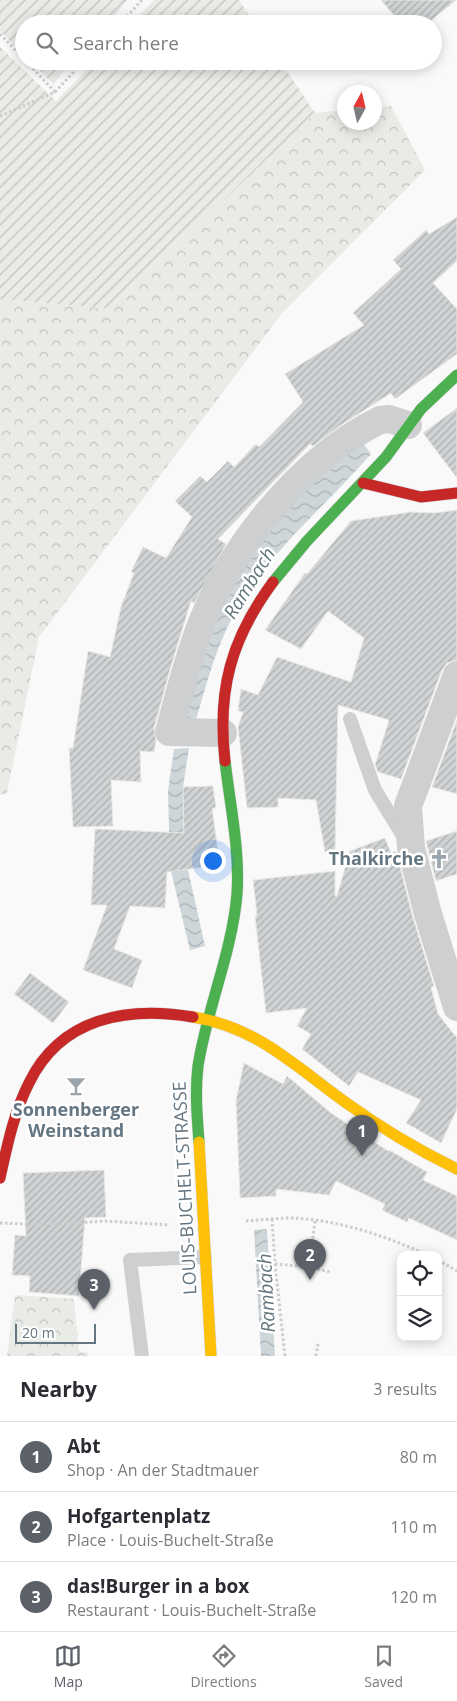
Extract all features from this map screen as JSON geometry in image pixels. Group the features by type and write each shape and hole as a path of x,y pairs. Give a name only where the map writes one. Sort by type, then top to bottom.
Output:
{"main road":[{"name":"LOUIS-BUCHELT-STRASSE","path":"211,1356 196,1091 198,1064 232,934 238,890 223,733 222,705 226,678 236,644 248,619 293,557 382,462 425,404 457,375"},
{"path":"363,483 413,497 443,497 457,493"},
{"path":"0,1178 25,1088 46,1056 60,1042 92,1022 130,1011 155,1011 210,1019 260,1040 376,1125 419,1151 457,1169"}],"street":[{"path":"223,733 169,732 198,632 235,560 280,499 332,450 380,420 389,419 408,425"},
{"path":"457,675 408,806 411,848 431,923 457,1007"}],"lane":[{"path":"350,719 374,790 411,848"},
{"path":"142,1356 130,1260 205,1256"}],"path":[{"path":"128,15 142,0"},
{"path":"0,34 15,50"},
{"path":"34,70 55,92"},
{"path":"0,116 55,92 76,70"},
{"path":"272,1219 285,1356"},
{"path":"246,1220 315,1221 375,1235 417,1251"},
{"path":"0,1223 44,1225 105,1221 170,1225"},
{"path":"309,1268 315,1221"},
{"path":"442,1262 457,1271"},
{"path":"275,1264 330,1272"},
{"path":"316,1356 318,1344"}],"green space":[{"path":"0,0 128,0 115,15 15,15 15,46 0,31"},
{"path":"154,0 239,0 249,15 140,15"},
{"path":"0,47 15,61 15,70 24,70 56,101 86,70 286,70 315,113 110,309 0,299"},
{"path":"39,70 65,70 53,84"},
{"path":"391,106 425,170 283,312 39,637 7,793 0,795 0,299 110,309 315,113 337,111 337,130 382,130 382,107"},
{"path":"15,1295 74,1299 79,1351 88,1353 89,1356 7,1356"}],"water":[{"name":"Rambach","path":"361,440 371,454 275,556 257,578 242,601 228,626 218,650 195,723 177,719 229,585 283,507"},
{"path":"189,748 183,787 184,852 205,946 190,950 170,867 168,791 174,749"},
{"name":"Rambach","path":"267,1229 275,1356 261,1356 254,1230"}],"building":[{"path":"381,0 456,0 438,15 394,15"},
{"path":"457,217 457,261 433,283 457,309 457,354 395,399 391,393 341,425 313,446 310,444 218,539 226,544 194,603 191,601 154,728 156,740 154,752 140,751 141,782 111,780 113,826 73,827 69,748 73,748 88,651 110,657 121,607 134,573 131,572 143,547 166,558 192,517 175,501 200,476 207,482 228,461 234,467 256,444 259,447 303,402 285,374 364,325 353,313 401,269 393,260 426,230 429,234"},
{"path":"457,408 457,478 423,433"},
{"path":"457,510 457,660 447,663 442,670 401,779 378,772 375,765 389,720 338,705 335,851 325,852 316,800 278,798 278,807 247,808 238,727 243,712 238,711 241,689 258,695 277,657 351,682 364,638 328,611 301,649 265,630 305,573 307,574 351,521 411,512 434,513"},
{"path":"457,720 457,794 432,787"},
{"path":"213,786 216,808 212,808 220,865 167,872 165,908 130,906 114,949 142,960 132,988 83,970 107,905 91,905 95,829 184,833 183,787"},
{"name":"Thalkirche","path":"457,831 457,874 436,881 426,841"},
{"path":"385,838 391,853 396,851 413,918 434,986 431,987 438,1014 457,1038 457,1109 441,1143 406,1123 421,1100 358,1072 349,1086 302,1049 311,1034 297,1026 307,1008 266,1013 255,916 257,915 253,880 335,871 335,896 337,896 350,851"},
{"path":"30,973 69,1002 53,1023 14,994"},
{"path":"244,1063 283,1084 287,1076 331,1113 388,1151 427,1172 423,1180 457,1196 457,1240 409,1218 407,1222 382,1210 385,1204 336,1181 329,1195 276,1189 276,1196 240,1198 236,1100"},
{"path":"104,1170 106,1217 85,1218 79,1296 29,1292 30,1276 12,1275 15,1235 26,1236 23,1173"}],"traffic: fast":[{"path":"273,582 307,541 386,457 421,409 457,375"},
{"path":"199,1142 196,1094 198,1066 207,1023 230,938 237,894 236,844 225,761"}],"traffic: slow":[{"path":"193,1017 237,1029 256,1039 292,1062 372,1121 457,1169"},
{"path":"199,1142 211,1356"}],"traffic: jam":[{"path":"363,483 421,497 457,493"},
{"path":"225,761 223,711 230,666 247,624 273,582"},
{"path":"0,1178 12,1129 24,1094 43,1061 59,1043 78,1030 99,1021 121,1016 144,1013 193,1017"}],"place":[{"name":"Thalkirche","path":"439,859"},
{"name":"Sonnenberger Weinstand","path":"76,1086"},
{"name":"Abt","path":"362,1156"},
{"name":"Hofgartenplatz","path":"310,1280"},
{"name":"das!Burger in a box","path":"94,1310"}]}
